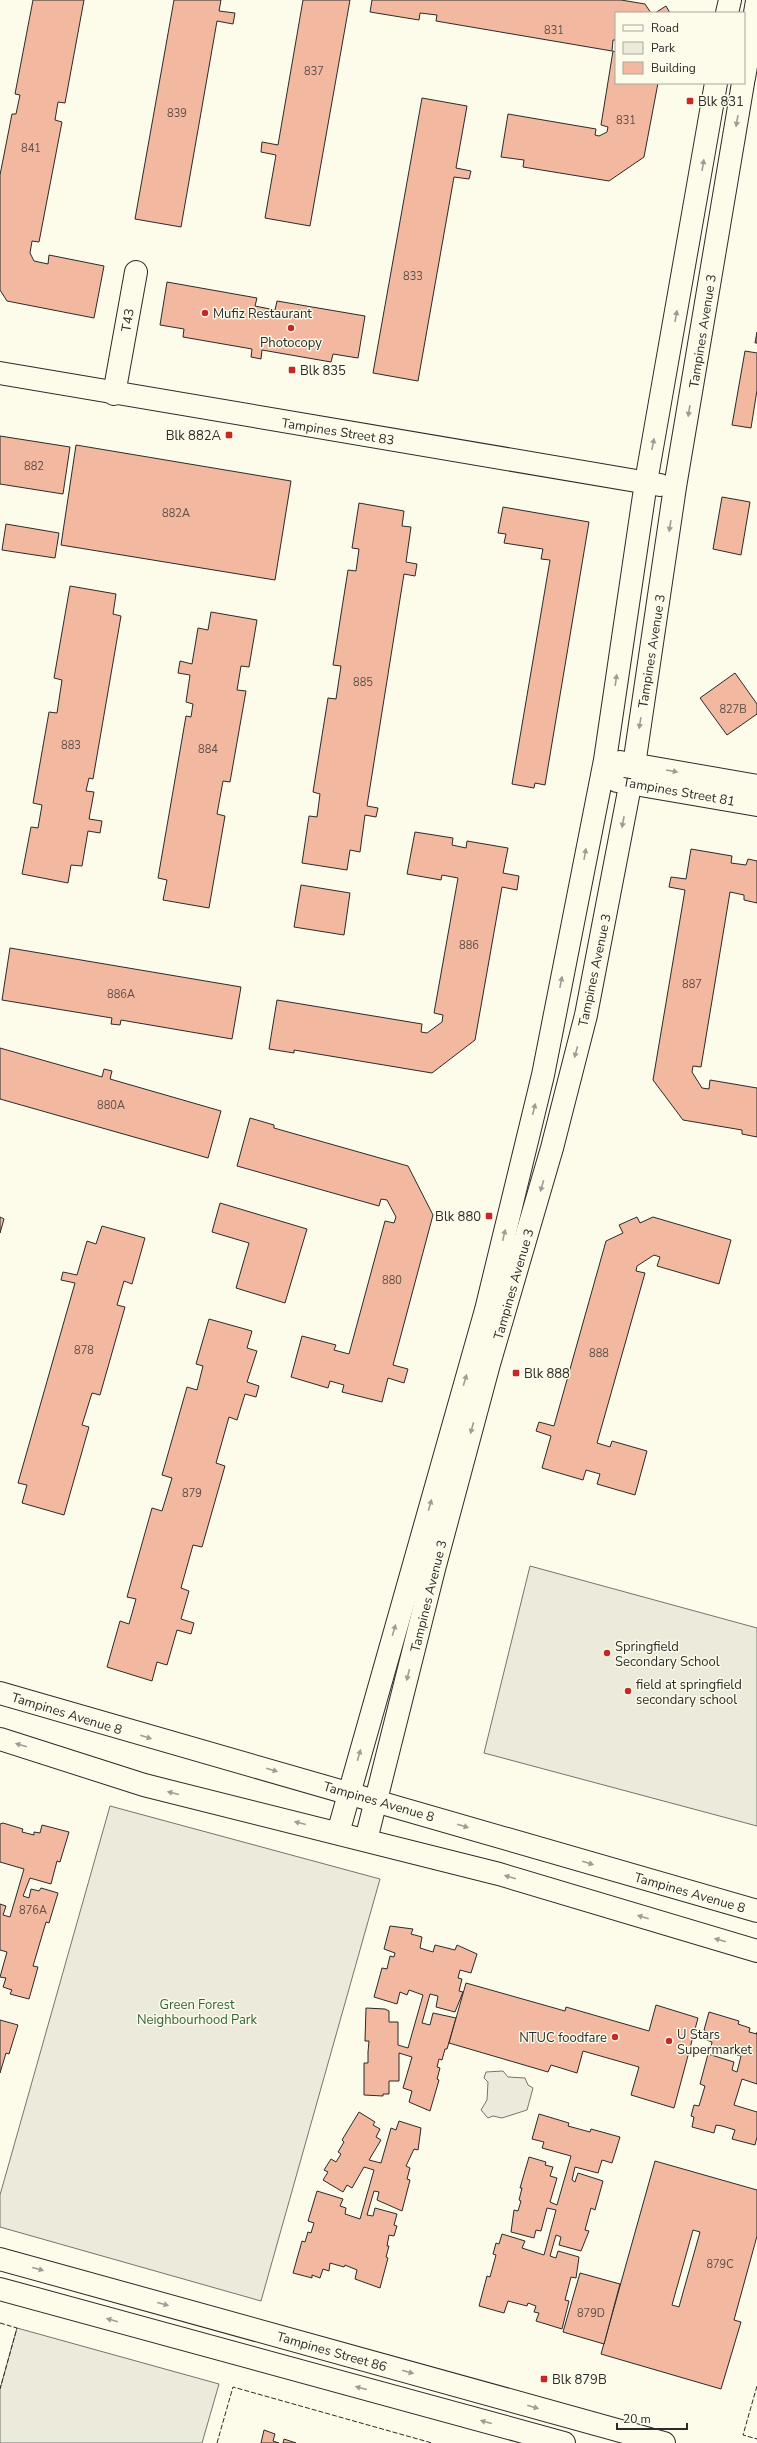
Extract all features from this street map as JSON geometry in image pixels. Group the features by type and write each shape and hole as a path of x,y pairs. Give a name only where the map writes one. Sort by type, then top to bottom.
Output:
{"street":[{"path":"727,12 730,0"},
{"path":"745,72 757,1"},
{"name":"Tampines Avenue 3","path":"338,1833 348,1792 486,1310 543,1075 602,769 646,482 716,84"},
{"name":"Tampines Avenue 3","path":"366,1840 436,1561 489,1364 552,1148 586,1015 632,774 676,487 743,84"},
{"name":"T43","path":"114,394 136,272"},
{"name":"Tampines Street 83","path":"0,373 114,394 676,487"},
{"name":"Tampines Street 81","path":"602,769 632,774 757,786"},
{"name":"Tampines Street 81","path":"632,774 757,804"},
{"name":"Tampines Avenue 8","path":"0,1693 156,1740 377,1800 638,1878 757,1911"},
{"path":"0,1739 144,1785 547,1887 757,1951"},
{"name":"Tampines Street 86","path":"0,2259 664,2443"},
{"name":"Tampines Street 86","path":"0,2289 564,2443"}],"green space":[{"name":"field at springfield secondary school","path":"530,1566 757,1628 757,1826 484,1753"},
{"name":"Green Forest Neighbourhood Park","path":"110,1806 380,1879 261,2301 0,2227 0,2195"},
{"path":"503,2071 508,2077 525,2078 528,2085 533,2088 527,2110 502,2118 493,2116 488,2118 481,2110 487,2100 488,2082 484,2078 486,2072"},
{"path":"17,2328 219,2384 202,2443 0,2443 0,2389"}],"building":[{"path":"33,0 84,0 65,103 58,102 55,120 62,122 39,242 32,241 30,253 34,261 48,264 49,255 104,266 94,318 7,301 0,290 0,175 12,114 16,114 20,95 15,94"},
{"path":"174,0 221,0 219,11 235,13 233,24 217,21 181,227 135,219"},
{"path":"303,0 350,0 310,226 265,218 276,155 261,152 262,142 278,145"},
{"path":"372,0 621,0 645,4 650,12 615,12 615,40 613,40 612,51 436,21 437,15 420,13 419,20 370,12"},
{"path":"666,6 669,12 657,12"},
{"path":"613,51 615,52 615,84 658,84 644,157 609,181 523,167 524,160 501,157 508,114 596,129 595,135 599,136 607,132 608,127 601,125"},
{"path":"422,98 467,106 456,168 471,171 469,179 454,177 418,381 373,373"},
{"path":"167,282 257,298 255,306 275,310 277,301 365,316 358,358 333,354 331,362 262,350 261,359 251,357 252,349 183,337 184,329 160,325"},
{"path":"757,332 757,343 755,343"},
{"path":"745,351 757,353 757,390 751,428 732,425"},
{"path":"0,436 70,447 63,494 0,484"},
{"path":"76,445 291,481 275,580 61,545"},
{"path":"722,497 750,502 741,555 713,549"},
{"path":"359,503 404,511 402,526 411,527 406,562 417,564 415,576 404,574 367,806 378,808 376,817 365,815 360,852 350,850 347,870 302,863 309,816 317,817 320,794 313,792 328,698 336,699 341,666 333,665 348,570 356,571 359,549 352,548"},
{"path":"503,507 589,522 545,785 535,783 534,788 512,784 550,560 541,559 543,549 504,543 506,534 498,533"},
{"path":"6,524 59,533 55,558 2,550"},
{"path":"70,586 116,594 113,614 121,616 93,779 89,778 86,791 94,792 89,819 102,821 100,833 88,831 82,866 71,865 68,883 22,874 31,827 38,828 42,805 33,803 49,712 57,713 62,680 54,678"},
{"path":"211,612 257,620 249,667 241,666 237,690 246,691 230,782 223,781 217,814 225,816 209,908 163,900 167,880 158,878 186,716 191,717 193,704 186,702 190,675 178,673 180,661 192,664 198,628 208,630"},
{"path":"735,673 757,704 757,714 727,735 700,698"},
{"path":"415,832 453,838 452,845 466,848 467,841 508,848 503,873 519,876 517,890 502,887 475,1040 432,1073 294,1050 294,1053 269,1049 277,1000 422,1024 421,1032 427,1033 442,1022 443,1015 434,1013 458,878 442,875 441,880 407,874"},
{"path":"691,849 732,856 731,863 746,865 748,859 757,861 757,903 744,900 744,895 730,892 701,1067 693,1066 692,1072 702,1088 709,1089 710,1080 757,1088 757,1137 742,1134 742,1130 683,1120 653,1080 685,890 669,887 671,877 686,879"},
{"path":"301,885 350,893 344,935 294,927"},
{"path":"10,948 241,987 232,1039 121,1020 120,1025 111,1024 112,1018 2,1000"},
{"path":"0,1048 102,1077 104,1069 112,1071 110,1079 221,1111 208,1158 0,1099"},
{"path":"250,1118 274,1125 274,1128 408,1166 433,1215 393,1365 408,1369 404,1383 388,1378 382,1402 342,1392 344,1385 330,1381 328,1388 291,1377 302,1336 336,1345 334,1350 349,1354 385,1221 394,1223 396,1217 387,1200 381,1199 379,1206 237,1166"},
{"path":"220,1203 307,1229 285,1303 236,1288 249,1243 212,1232"},
{"path":"0,1217 4,1219 0,1233"},
{"path":"637,1217 640,1223 653,1217 731,1240 719,1284 657,1266 660,1257 654,1255 637,1266 636,1271 645,1273 597,1443 610,1447 612,1441 647,1451 635,1495 597,1484 600,1474 586,1470 583,1480 542,1468 551,1436 536,1431 539,1422 554,1426 606,1241 623,1233 619,1225"},
{"path":"102,1226 145,1238 132,1284 124,1281 117,1305 125,1307 100,1395 92,1393 82,1425 89,1427 64,1515 22,1503 27,1485 18,1483 75,1283 61,1280 63,1272 77,1275 87,1241 96,1244"},
{"path":"209,1319 252,1331 247,1348 257,1351 247,1382 259,1386 256,1397 245,1394 237,1420 229,1417 216,1463 225,1466 202,1547 193,1545 181,1588 189,1591 181,1619 194,1623 191,1634 177,1630 167,1665 157,1662 152,1681 107,1667 120,1621 129,1624 136,1599 127,1597 152,1508 162,1511 172,1478 162,1475 187,1387 197,1390 203,1366 196,1364"},
{"path":"3,1823 23,1829 22,1832 34,1835 34,1832 40,1833 42,1825 69,1832 60,1862 57,1861 51,1884 30,1878 23,1896 29,1898 31,1889 39,1891 41,1888 58,1893 49,1923 46,1922 33,1966 38,1967 29,1999 10,1994 12,1990 3,1987 6,1978 0,1977 7,1952 0,1950 0,1904 6,1906 3,1915 10,1917 24,1869 0,1862 0,1824"},
{"path":"390,1926 413,1929 411,1934 422,1937 420,1948 433,1952 435,1945 455,1950 457,1945 477,1954 471,1973 460,1970 458,1978 462,1979 459,1991 463,1992 455,2012 436,2007 438,1996 430,1994 422,2023 430,2025 433,2013 456,2018 447,2049 445,2049 442,2060 439,2059 437,2067 440,2068 437,2079 439,2080 430,2111 409,2102 412,2091 403,2088 412,2057 399,2053 399,2081 389,2081 389,2094 383,2094 383,2096 364,2095 364,2063 368,2063 369,2041 365,2041 366,2008 385,2009 389,2011 389,2022 398,2022 398,2045 408,2048 423,1995 409,1990 407,1995 400,1992 397,2004 374,1997 382,1968 387,1969 390,1956 394,1957 395,1953 384,1949"},
{"path":"466,1983 565,2011 566,2007 649,2031 656,2005 698,2018 674,2108 631,2095 639,2067 583,2051 577,2073 551,2065 548,2072 449,2043"},
{"path":"709,2012 739,2021 738,2024 750,2028 749,2032 757,2034 757,2084 742,2079 734,2105 757,2112 757,2137 755,2145 732,2139 735,2130 722,2126 716,2125 714,2133 692,2127 694,2117 691,2116 694,2105 699,2106 705,2086 700,2084 708,2054 734,2062 732,2070 737,2072 741,2056 711,2047 712,2042 704,2039 706,2031 704,2030"},
{"path":"0,2020 18,2025 9,2054 6,2053 0,2073"},
{"path":"359,2112 375,2122 373,2125 380,2129 376,2137 381,2140 369,2160 381,2163 391,2128 396,2130 399,2121 421,2128 418,2150 414,2149 406,2166 410,2168 407,2179 410,2180 402,2211 377,2200 379,2192 374,2191 367,2215 373,2216 375,2208 397,2214 394,2225 397,2226 394,2236 389,2235 387,2246 389,2246 386,2257 388,2258 380,2288 355,2279 357,2270 345,2265 344,2267 330,2263 329,2271 323,2269 320,2278 312,2275 312,2278 293,2273 302,2241 305,2242 308,2232 311,2233 314,2223 308,2221 317,2191 343,2199 340,2206 346,2208 345,2214 360,2219 374,2170 364,2167 352,2188 347,2185 343,2192 323,2180 328,2172 324,2170 331,2159 336,2162 341,2154 338,2152 344,2142 342,2140"},
{"path":"539,2114 569,2123 568,2126 590,2132 591,2129 620,2137 612,2163 602,2160 598,2173 575,2167 572,2180 575,2182 578,2173 603,2181 595,2210 591,2208 585,2230 589,2231 581,2251 559,2245 561,2237 556,2235 550,2256 556,2258 558,2251 579,2257 576,2278 571,2277 565,2300 569,2301 562,2329 536,2321 539,2313 534,2312 536,2306 528,2303 527,2306 508,2301 504,2313 479,2306 487,2276 490,2277 496,2255 493,2254 496,2243 499,2244 502,2234 525,2241 522,2248 544,2255 556,2210 547,2208 541,2231 536,2230 534,2238 511,2232 514,2210 518,2211 521,2201 519,2200 522,2188 520,2188 529,2157 546,2162 545,2165 553,2167 550,2176 557,2178 550,2202 557,2205 571,2156 542,2148 544,2142 532,2139"},
{"path":"655,2161 757,2190 757,2236 734,2320 741,2322 721,2389 601,2354","holes":["693,2230 700,2232 679,2307 672,2305"]},
{"path":"580,2273 620,2284 604,2344 563,2332"},
{"path":"264,2430 275,2434 273,2441 279,2443 261,2443"},
{"path":"284,2439 296,2443 283,2443"}],"fence":[{"path":"0,2323 17,2328 0,2389"},
{"path":"757,2386 743,2435 757,2439"},
{"path":"217,2443 233,2387 432,2443"}],"place":[{"name":"Blk 831","path":"690,101"},
{"name":"Mufiz Restaurant","path":"205,313"},
{"name":"Photocopy","path":"291,328"},
{"name":"Blk 835","path":"292,370"},
{"name":"Blk 882A","path":"229,435"},
{"name":"Blk 880","path":"489,1216"},
{"name":"Blk 888","path":"516,1373"},
{"name":"Springfield Secondary School","path":"607,1653"},
{"name":"field at springfield secondary school","path":"628,1691"},
{"name":"NTUC foodfare","path":"615,2037"},
{"name":"U Stars Supermarket","path":"669,2041"},
{"name":"Blk 879B","path":"544,2379"}]}
